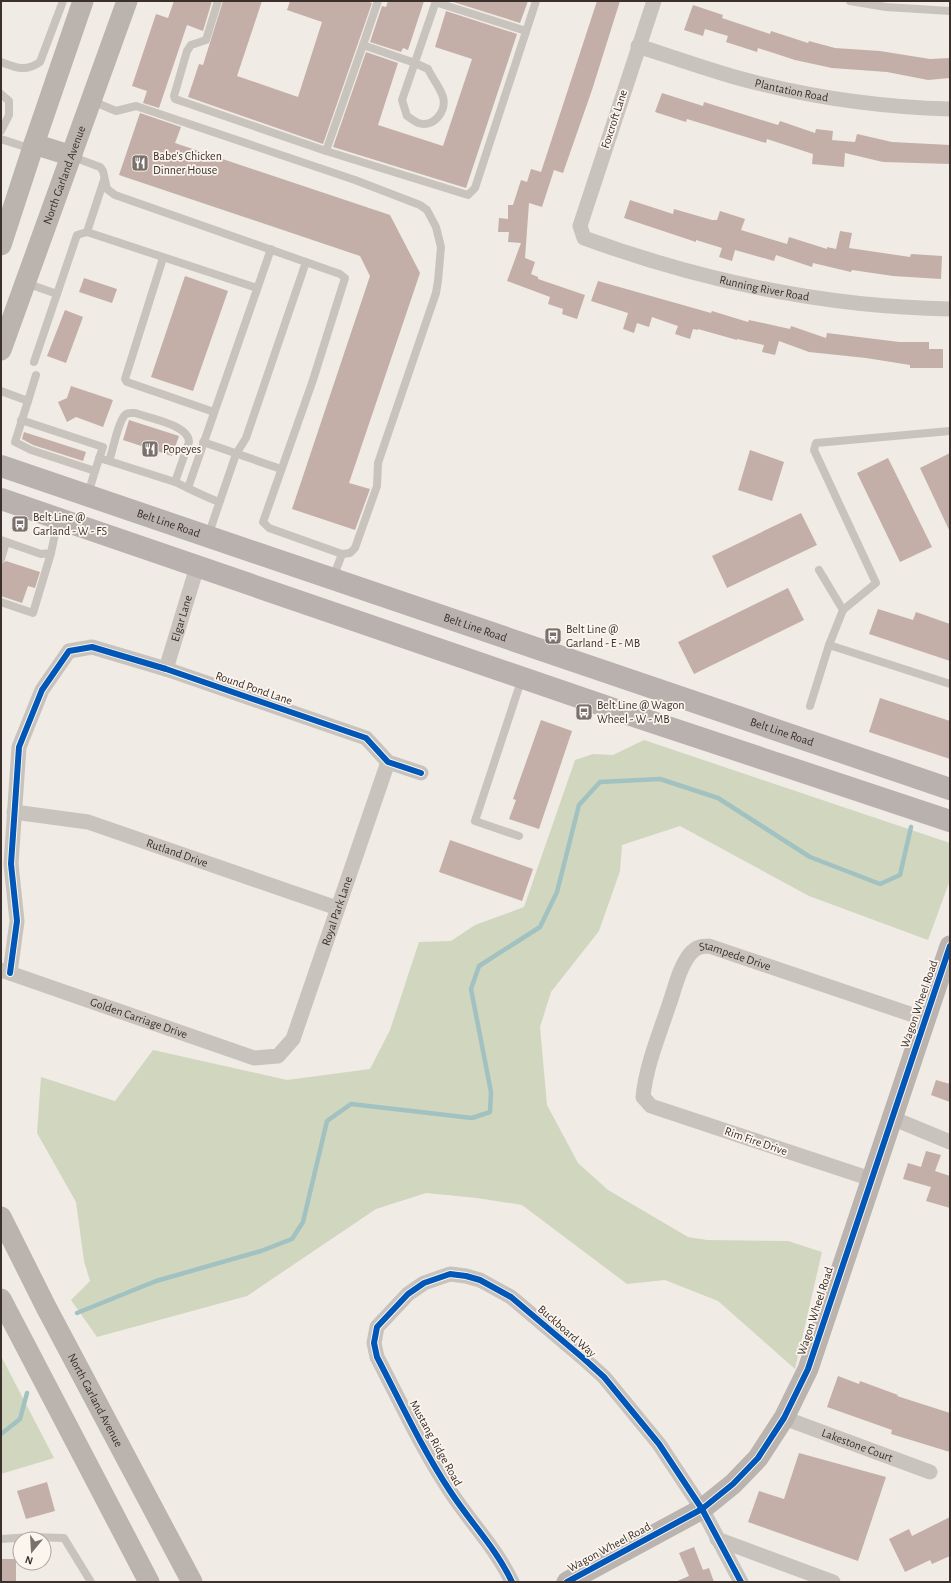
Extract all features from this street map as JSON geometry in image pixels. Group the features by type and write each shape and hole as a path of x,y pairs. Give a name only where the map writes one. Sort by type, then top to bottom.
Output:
{"main road":[{"path":"1,245 83,1"},
{"name":"North Garland Avenue","path":"1,350 127,1"},
{"path":"33,147 72,156"},
{"name":"Belt Line Road","path":"1,466 950,789"},
{"path":"1,499 397,635 950,821"},
{"path":"197,567 208,537"},
{"path":"397,635 407,605"},
{"path":"522,677 532,647"},
{"name":"Wagon Wheel Road","path":"568,1582 702,1509 733,1484 758,1458 784,1418 808,1369 925,1019 940,985 949,955"},
{"name":"North Garland Avenue","path":"1,1217 46,1307 192,1582"},
{"path":"1,1299 149,1582"}],"street":[{"name":"Foxcroft Lane","path":"584,238 580,226 654,1"},
{"name":"Plantation Road","path":"638,46 730,76 805,93 871,104 950,109"},
{"name":"Running River Road","path":"584,238 632,255 715,278 756,287 855,303 950,309"},
{"name":"Elgar Lane","path":"166,669 197,567"},
{"name":"Round Pond Lane","path":"14,812 19,747 42,690 69,651 92,647 166,669 366,738 388,762 421,773"},
{"name":"Royal Park Lane","path":"278,1056 293,1039 388,762"},
{"name":"Rutland Drive","path":"14,812 88,822 337,908"},
{"path":"5,972 17,920 11,864 14,812"},
{"name":"Stampede Drive","path":"644,1097 645,1081 684,962 698,946 709,946 726,951 806,980 925,1019"},
{"name":"Golden Carriage Drive","path":"5,972 254,1058 278,1056"},
{"name":"Rim Fire Drive","path":"644,1097 651,1106 871,1179"},
{"path":"892,1118 950,1142"},
{"name":"Buckboard Way","path":"377,1327 408,1294 424,1283 437,1277 450,1274 480,1280 511,1297 583,1358 604,1378 659,1444 702,1509 741,1582"},
{"name":"Mustang Ridge Road","path":"377,1327 374,1343 377,1356 436,1470 451,1493 502,1561 512,1582"},
{"name":"Lakestone Court","path":"784,1418 930,1472"},
{"path":"717,1539 833,1582"}],"lane":[{"path":"1,62 22,69 32,67 40,62 63,1"},
{"path":"218,1 206,40 192,45 187,51 174,96 175,99 326,151 468,195 475,188 536,1"},
{"path":"326,151 378,1"},
{"path":"850,1 886,7 950,11"},
{"path":"363,45 415,63 428,69 443,97 444,106 440,116 429,123 418,123 407,116 402,100 415,63 436,2 526,31"},
{"path":"1,94 9,101 9,115 1,131"},
{"path":"72,156 100,167 103,171 107,189 115,195 271,249 340,274 345,278 345,283 263,522 269,528 342,554 350,553 355,548 376,486 378,463 436,293 441,247 436,227 427,210 420,204 355,180 136,106 116,111 91,101"},
{"path":"1,139 33,147"},
{"path":"87,232 104,180"},
{"path":"34,362 77,235 87,232 257,288"},
{"path":"188,488 271,249"},
{"path":"164,258 125,379 128,382 214,412"},
{"path":"208,537 236,454 246,438 306,262"},
{"path":"25,283 58,294"},
{"path":"36,375 14,440 18,445 95,471"},
{"path":"1,391 28,401"},
{"path":"109,461 121,422 125,415 135,413 176,426 185,432 188,437 188,442 175,482"},
{"path":"21,420 103,447 88,495"},
{"path":"810,706 829,644 843,610 876,583 814,450 816,443 950,431"},
{"path":"203,442 281,469"},
{"path":"99,458 175,482 198,494 220,502"},
{"path":"1,602 33,612 51,553 58,519"},
{"path":"1,559 4,541 41,554 51,553"},
{"path":"332,579 342,554"},
{"path":"819,570 843,610"},
{"path":"829,644 950,684"},
{"path":"519,836 475,821 522,677"},
{"path":"1,1539 31,1537 64,1538 91,1582"}],"green space":[{"path":"644,740 950,843 950,880 928,940 809,896 680,826 622,845 620,871 599,931 551,992 540,1027 547,1105 578,1163 608,1190 688,1237 707,1240 788,1241 822,1252 795,1369 718,1301 665,1280 627,1284 522,1205 477,1198 426,1193 376,1209 247,1296 97,1337 71,1300 90,1281 84,1261 76,1202 37,1133 41,1077 115,1101 153,1050 287,1080 370,1069 390,1030 419,942 451,941 475,925 524,907 575,760 593,754 613,755"},
{"path":"1,1356 54,1458 1,1474"}],"building":[{"path":"174,1 212,1 203,31 187,25 159,108 143,103 147,91 132,86 156,14 168,18"},
{"path":"223,1 262,1 237,76 298,97 322,22 287,10 290,1 367,1 372,3 323,144 188,97 199,64 203,65"},
{"path":"388,1 424,1 408,50 403,48 401,52 370,42 382,6 386,7"},
{"path":"450,1 528,1 520,23"},
{"path":"597,1 620,1 592,90 563,173 554,170 542,207 529,203 525,258 535,262 531,274 538,277 538,279 585,295 577,319 562,314 563,309 548,304 550,297 507,281 521,243 508,242 509,232 498,232 499,218 508,219 508,205 513,205 521,180 527,182 531,169 541,172"},
{"path":"693,5 723,15 722,18 770,34 771,31 808,43 809,41 835,48 880,51 930,59 950,58 950,78 928,80 887,72 832,68 795,60 758,48 757,52 726,42 728,36 705,29 703,36 684,30"},
{"path":"446,11 517,34 466,188 333,147 366,52 398,63 378,125 443,146 472,59 435,47"},
{"path":"662,93 703,106 704,102 778,125 780,121 815,133 816,129 833,131 832,140 855,142 857,134 892,142 950,145 950,164 883,162 845,153 844,167 812,164 813,154 767,139 766,143 687,119 686,122 655,112"},
{"path":"140,113 181,127 175,143 390,215 420,273 349,483 370,489 355,530 292,509 370,276 360,256 119,175"},
{"path":"630,200 673,214 674,209 712,220 717,220 720,211 745,219 741,230 787,244 789,237 827,249 827,247 836,249 840,231 852,233 849,248 910,257 911,254 942,256 941,279 893,276 852,270 851,272 813,263 812,267 776,255 774,261 735,250 732,261 719,257 722,248 696,240 696,242 624,218"},
{"path":"185,276 228,291 193,391 151,377"},
{"path":"84,278 117,289 112,303 79,292"},
{"path":"598,281 711,313 712,311 748,322 749,320 790,329 791,326 826,338 827,333 899,342 929,342 929,349 943,349 943,368 910,368 910,365 866,358 809,352 779,341 775,355 762,352 764,345 737,340 698,329 693,329 690,339 675,334 678,326 652,317 649,327 637,323 634,333 623,329 628,313 591,301"},
{"path":"65,310 83,317 66,363 47,356"},
{"path":"71,386 113,400 103,427 76,417 67,422 58,402 67,398"},
{"path":"129,420 179,436 172,456 123,440"},
{"path":"24,432 86,452 83,461 33,445 22,439"},
{"path":"750,450 784,462 772,501 738,490"},
{"path":"950,453 950,532 920,468"},
{"path":"888,458 932,547 900,562 857,473"},
{"path":"801,513 817,545 727,588 712,556"},
{"path":"6,561 40,572 35,588 28,586 22,603 1,596 1,564"},
{"path":"788,588 804,620 694,674 678,642"},
{"path":"878,609 913,620 916,612 950,624 950,661 869,634"},
{"path":"880,698 950,721 950,759 869,732"},
{"path":"541,720 572,731 539,829 509,819 516,800 513,799"},
{"path":"450,840 533,869 522,901 439,872"},
{"path":"936,1080 950,1084 950,1102 931,1095"},
{"path":"926,1151 941,1155 935,1171 950,1176 950,1208 926,1201 931,1187 903,1179 908,1163 921,1167"},
{"path":"838,1376 859,1384 860,1381 898,1395 897,1396 950,1413 950,1452 891,1434 892,1430 827,1407"},
{"path":"799,1453 886,1477 858,1561 748,1522 759,1491 784,1499"},
{"path":"47,1482 55,1511 26,1519 17,1491"},
{"path":"950,1517 950,1556 932,1564 930,1560 905,1572 889,1539 909,1529 912,1536"},
{"path":"694,1547 703,1570 709,1568 714,1582 675,1582 689,1576 679,1553"},
{"path":"1,1559 12,1559 12,1571 16,1571 16,1582 1,1582"}],"waterway":[{"path":"77,1313 156,1281 261,1251 292,1239 303,1222 327,1121 351,1104 472,1118 490,1112 491,1092 471,989 479,966 540,927 557,892 579,805 600,782 660,779 718,798 810,857 880,884 900,875 911,827"},
{"path":"1,1434 20,1419 27,1393"}],"cycle path":[{"path":"10,973 17,921 11,864 19,747 42,690 69,651 92,647 166,669 366,738 388,762 421,773"},
{"path":"567,1582 702,1509 733,1484 758,1458 784,1418 808,1369 950,946"},
{"path":"512,1582 491,1546 458,1502 430,1459 377,1357 374,1343 377,1327 408,1294 424,1283 450,1274 480,1280 511,1297 604,1377 659,1444 702,1509 741,1582"}],"place":[{"name":"Babe's Chicken Dinner House","path":"140,163"},
{"name":"Popeyes","path":"150,449"},
{"name":"Belt Line @ Garland - W - FS","path":"20,524"},
{"name":"Belt Line @ Garland - E - MB","path":"553,636"},
{"name":"Belt Line @ Wagon Wheel - W - MB","path":"584,712"}]}
